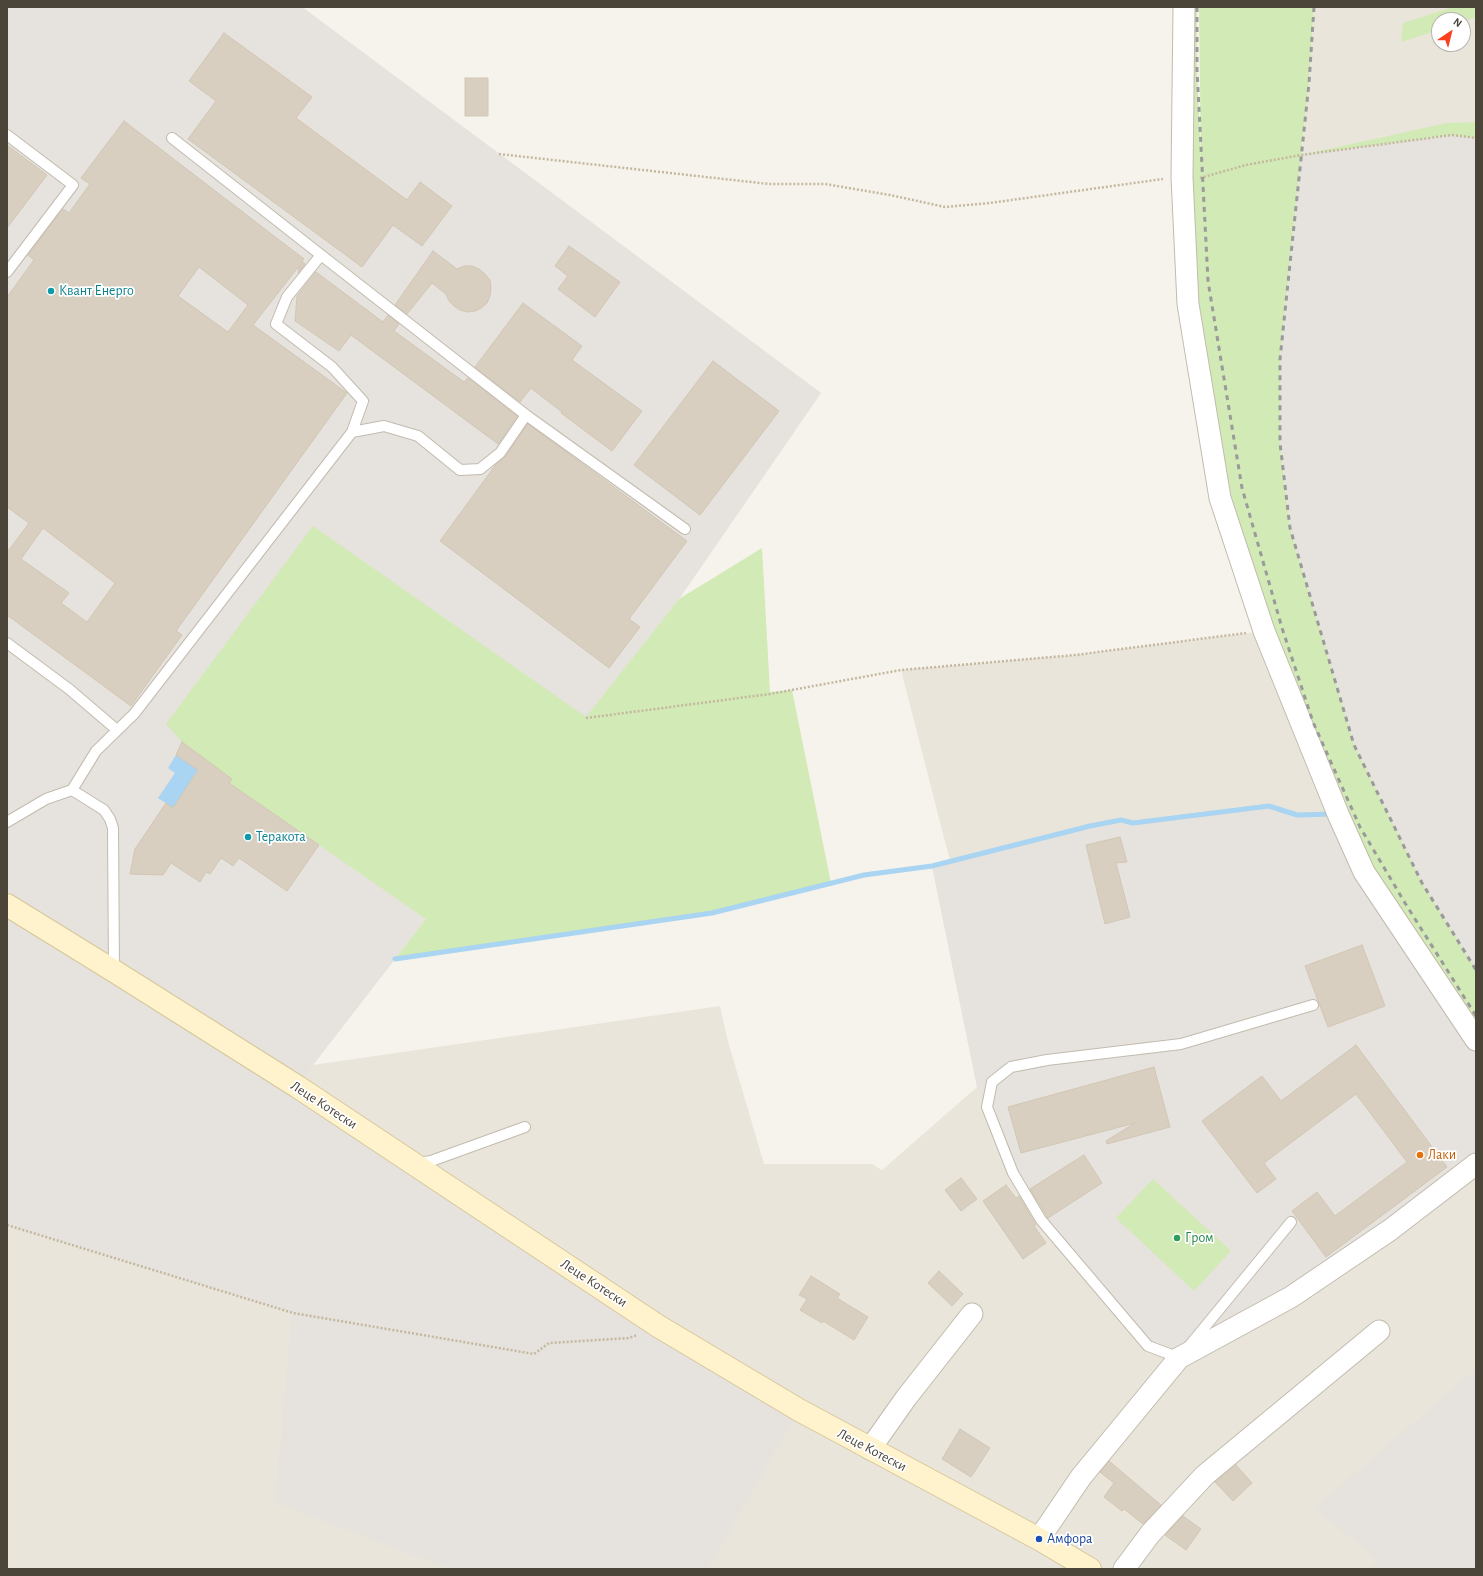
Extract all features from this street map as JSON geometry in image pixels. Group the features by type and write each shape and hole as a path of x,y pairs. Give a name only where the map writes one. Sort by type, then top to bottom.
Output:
{"main road":[{"name":"Леце Котески","path":"7,906 114,971 298,1087 658,1326 799,1410 1039,1539 1090,1569"}],"street":[{"path":"1184,7 1182,177 1188,304 1220,498 1264,631 1335,806 1364,872 1476,1040"},
{"path":"1039,1539 1081,1477 1179,1358 1291,1297 1390,1230 1476,1164"},
{"path":"870,1449 906,1398 972,1314"},
{"path":"1124,1569 1150,1534 1205,1476 1379,1331"}],"lane":[{"path":"7,135 73,186 7,272"},
{"path":"172,138 526,415 685,529"},
{"path":"7,822 46,799 72,790 96,751 134,714 352,432 363,401 332,367 276,324 287,297 321,255"},
{"path":"352,432 384,426 418,436 460,470 480,469 500,453 526,415"},
{"path":"7,643 69,689 117,730"},
{"path":"72,790 104,810 114,828 114,971"},
{"path":"1290,1222 1179,1358 1148,1346 1041,1220 1013,1173 987,1107 992,1082 1011,1066 1047,1060 1181,1044 1313,1005"},
{"path":"414,1164 431,1161 525,1127"}],"path":[{"path":"499,154 769,184 826,184 890,195 945,207 990,203 1182,177 1202,179 1246,165 1308,154 1452,136 1476,138"},
{"path":"586,718 770,694 901,670 1075,655 1264,631"},
{"path":"7,1225 292,1313 534,1354 549,1343 629,1338 658,1326"}],"shaded area":[{"path":"7,7 302,7 821,393 679,599 426,919 313,1065 720,1006 727,1038 764,1164 872,1164 882,1170 977,1087 932,866 950,861 901,670 1075,655 1264,631 1318,622 1290,528 1280,359 1309,83 1314,7 1476,7 1476,1569 7,1569"},
{"path":"7,7 302,7 821,393 679,599 586,718 313,526 215,767 231,784 426,919 313,1065 298,1087 799,1410 708,1569 450,1569 275,1503 292,1313 7,1225 7,919 12,909 7,905"},
{"path":"1452,135 1476,138 1476,970 1422,883 1354,745 1290,528 1280,443 1280,359 1301,155"},
{"path":"1269,806 1297,815 1338,814 1476,1040 1476,1164 1179,1358 1148,1346 1041,1220 1013,1173 987,1107 977,1087 932,866 1090,826 1121,820 1133,823"},
{"path":"1476,1369 1476,1569 1371,1569 1378,1560 1315,1508"}],"green space":[{"path":"1184,7 1197,7 1197,70 1201,160 1199,7 1314,7 1309,83 1280,359 1280,443 1290,528 1354,745 1422,883 1476,970 1476,1040 1364,872 1220,498 1182,177"},
{"path":"1453,7 1476,7 1476,17 1471,19 1471,12 1437,12"},
{"path":"1431,14 1431,33 1401,42 1403,23"},
{"path":"1476,122 1476,138 1452,135 1301,155 1447,123"},
{"path":"313,526 586,717 679,599 762,548 770,692 792,690 831,883 712,913 395,959 426,919 231,784 215,767 182,742 166,724"},
{"name":"Гром","path":"1153,1179 1231,1251 1194,1291 1116,1218"}],"water":[{"path":"176,755 198,770 173,808 158,798 175,773 168,768"}],"building":[{"path":"224,33 312,97 296,118 407,200 420,182 452,206 422,246 393,225 362,267 188,139 216,101 189,81"},
{"path":"465,78 488,78 488,116 465,116"},
{"path":"124,121 304,259 302,261 305,264 298,273 299,266 253,325 347,393 176,631 182,635 131,706 7,615 7,549 9,550 29,523 7,507 7,297 34,260 28,255 63,209 69,213 90,184 81,178","holes":["199,267 248,305 228,332 178,296","43,528 115,583 87,622 61,603 69,593 21,559"]},
{"path":"7,145 47,175 7,228"},
{"path":"569,246 620,282 595,317 558,289 568,276 555,266"},
{"path":"433,251 457,269 464,266 472,266 485,274 490,280 491,288 487,303 475,311 467,312 460,310 449,301 446,294 432,283 407,314 395,305"},
{"path":"316,272 383,322 388,315 399,324 394,331 464,382 468,378 517,416 498,444 351,335 339,351 295,321 297,296"},
{"path":"523,303 582,346 572,360 642,411 612,451 561,413 562,412 531,388 520,402 475,367"},
{"path":"713,361 779,411 700,515 634,465"},
{"path":"528,424 687,541 629,619 640,627 609,668 440,541 497,463 505,457"},
{"name":"Теракота","path":"182,742 232,779 229,783 319,845 287,891 239,858 233,866 221,858 210,874 206,872 200,882 171,863 163,875 130,874 135,849 166,803 173,808 198,770 176,755"},
{"path":"1120,837 1127,862 1116,863 1130,917 1105,924 1086,845"},
{"path":"1362,945 1385,1006 1328,1027 1305,966"},
{"name":"Лаки","path":"1356,1045 1447,1167 1326,1257 1292,1211 1317,1192 1335,1216 1407,1162 1356,1094 1264,1163 1276,1179 1257,1193 1202,1121 1262,1076 1281,1101"},
{"path":"1154,1067 1170,1127 1107,1144 1106,1141 1135,1123 1021,1153 1008,1107"},
{"path":"1084,1155 1102,1183 1048,1218 1030,1189"},
{"path":"961,1178 977,1199 961,1211 945,1190"},
{"path":"1006,1185 1016,1198 1019,1196 1036,1225 1034,1226 1046,1243 1023,1259 983,1201"},
{"path":"939,1271 963,1294 952,1306 928,1283"},
{"path":"811,1276 840,1294 837,1298 868,1317 854,1340 823,1321 822,1323 800,1310 807,1299 799,1295"},
{"path":"960,1429 990,1448 971,1477 942,1459"},
{"path":"1109,1461 1161,1505 1143,1524 1124,1509 1122,1511 1104,1497 1114,1483 1100,1472"},
{"path":"1236,1465 1252,1483 1233,1501 1215,1482"},
{"path":"1183,1516 1201,1529 1186,1550 1165,1535"}],"waterway":[{"path":"395,959 712,913 864,875 932,866 1090,826 1121,820 1133,823 1269,806 1297,815 1333,814"}],"railway":[{"path":"1197,7 1197,70 1208,281 1242,488 1282,628 1313,722 1360,827 1405,903 1476,1016"},
{"path":"1314,7 1309,83 1280,359 1280,443 1290,528 1354,745 1422,883 1476,970"}],"place":[{"name":"Квант Енерго","path":"51,291"},
{"name":"Теракота","path":"248,837"},
{"name":"Лаки","path":"1420,1155"},
{"name":"Гром","path":"1177,1238"},
{"name":"Амфора","path":"1039,1539"}]}
